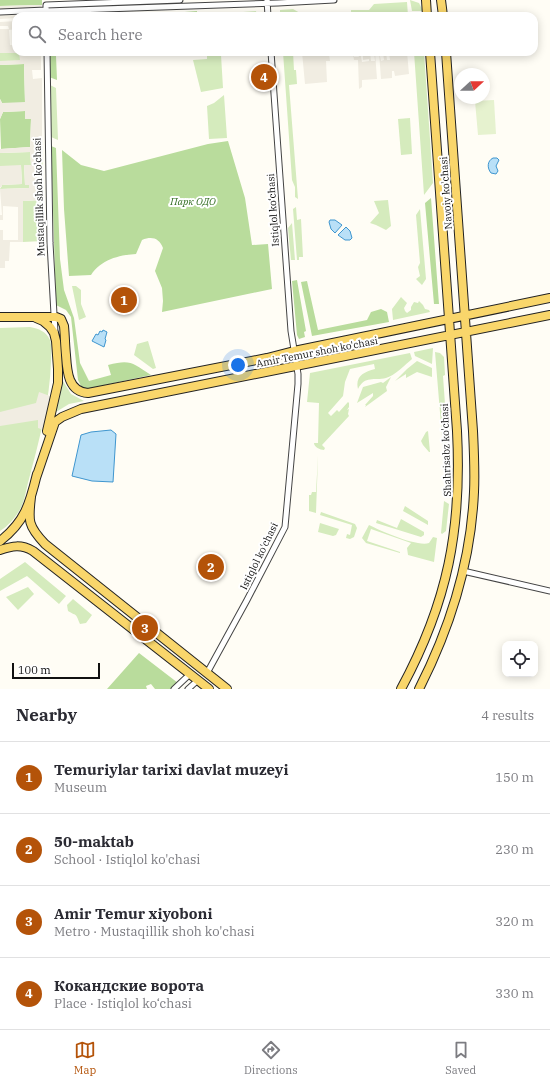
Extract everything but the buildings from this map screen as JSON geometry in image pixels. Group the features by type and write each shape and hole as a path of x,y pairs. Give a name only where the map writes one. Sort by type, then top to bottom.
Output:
{"main road":[{"path":"426,0 427,12"},
{"path":"441,0 442,12"},
{"name":"Navoiy ko'chasi","path":"430,56 449,320"},
{"name":"Navoiy ko'chasi","path":"446,56 466,333"},
{"name":"Amir Temur shoh ko'chasi","path":"54,317 60,319 64,324 69,379 75,388 84,392 204,371 550,298"},
{"name":"Amir Temur shoh ko'chasi","path":"36,478 55,422 62,416 71,412 92,406 466,333 550,315"},
{"path":"0,317 54,317"},
{"path":"32,317 43,321 54,332 56,341 58,383 31,497 29,515 30,523 45,544 227,689"},
{"name":"Shahrisabz ko'chasi","path":"401,689 418,656 434,617 446,577 455,534 459,490 459,460 449,320"},
{"path":"419,689 442,639 452,609 463,571 474,506 475,476 466,333"},
{"path":"0,541 11,532 22,518 31,497"},
{"path":"0,550 19,546 26,547 33,551 209,689"}],"street":[{"path":"46,11 180,0"},
{"path":"0,12 334,0"},
{"path":"267,2 268,12"},
{"name":"Mustaqillik shoh ko'chasi","path":"46,56 47,140 56,341"},
{"name":"Istiqlol ko‘chasi","path":"271,56 291,331 297,366"},
{"name":"Istiqlol ko'chasi","path":"206,673 247,600 285,526 298,384 297,366"},
{"path":"463,571 550,591"},
{"path":"174,689 190,674"},
{"path":"188,689 198,680"}],"green space":[{"path":"0,0 42,0 42,5 0,6"},
{"path":"410,0 419,3 423,11 412,11"},
{"path":"407,2 408,12 351,12 351,10 369,10 374,4"},
{"path":"293,9 298,12 280,12 280,10"},
{"path":"0,53 12,53 12,56 20,56 20,61 0,61"},
{"path":"49,56 56,56 57,80 49,77"},
{"path":"207,56 221,56 223,88 201,92 193,60 207,59"},
{"path":"283,56 293,56 294,70 296,70 297,84 289,85 298,199 295,197 295,187 292,180"},
{"path":"414,56 424,56 433,183 424,195"},
{"path":"24,64 25,103 2,103 0,99 0,65"},
{"path":"50,85 56,88 58,140 51,137"},
{"path":"224,95 227,138 209,139 207,106 214,103"},
{"path":"490,100 494,100 496,134 478,135 475,104 490,104"},
{"path":"25,111 31,119 30,147 1,149 0,119 3,112"},
{"path":"410,118 412,154 401,155 398,119"},
{"path":"40,137 42,137 43,188 36,188 36,184 40,183"},
{"name":"Парк ОДО","path":"228,141 245,198 252,245 268,244 272,289 162,312 162,288 155,271 163,248 157,240 152,238 142,240 136,254 110,259 95,270 91,275 69,276 64,209 62,150 81,165 104,171 208,144"},
{"path":"51,146 56,148 60,259 64,290 74,318 80,363 89,381 111,375 108,365 122,362 131,363 151,375 86,389 81,386 78,380 71,317 66,310 56,305"},
{"path":"30,152 31,165 24,165 25,185 29,184 29,188 0,189 2,185 22,184 21,166 0,166 0,153"},
{"path":"431,198 439,304 434,304 425,203"},
{"path":"43,200 43,241 23,242 23,201"},
{"path":"388,200 391,226 386,230 370,223 379,213 374,201"},
{"path":"296,207 297,220 301,219 303,257 299,257 299,260 297,260 293,209"},
{"path":"420,209 426,279 422,285 416,279 420,276 418,267 420,263 416,215"},
{"path":"292,223 295,260 291,260 288,228"},
{"path":"297,280 306,331 304,332 305,337 299,339 297,335 292,281"},
{"path":"307,281 318,330 367,320 371,312 381,309 387,312 389,322 312,336 301,282"},
{"path":"72,286 76,286 81,290 81,304 86,317 79,320"},
{"path":"401,297 407,303 404,308 407,313 411,310 414,302 418,303 419,301 425,309 429,310 430,312 393,320 392,309"},
{"path":"30,327 42,331 50,340 51,361 49,391 40,436 23,504 13,520 0,531 0,328"},
{"path":"148,341 156,368 153,369 134,355 137,344"},
{"path":"433,348 432,364 415,356 414,352"},
{"path":"435,352 440,353 444,357 445,375 443,376 449,461 449,495 445,492 444,461"},
{"path":"410,353 412,359 389,377 367,380 358,389 357,385 359,378 364,373 375,369 374,364 350,369 345,382 343,396 328,413 331,416 337,410 339,412 348,402 349,407 347,410 349,409 349,416 322,445 325,448 324,450 316,447 314,443 318,443 319,403 307,402 310,373"},
{"path":"417,361 432,368 432,377 417,372 406,378 406,374 395,381 407,369"},
{"path":"391,377 386,387 387,391 365,407 373,396 373,393 357,403 363,387 381,382 383,383"},
{"path":"63,381 71,394 84,401 69,404 56,412"},
{"path":"428,431 430,452 421,441"},
{"path":"318,456 316,513 309,511 309,495 311,495 312,492 316,492"},
{"path":"444,501 449,504 446,531 442,534 441,533"},
{"path":"405,506 428,521 428,525 403,511"},
{"path":"321,512 355,524 357,528 354,537 350,539 346,538 347,534 350,535 352,525 320,515"},
{"path":"401,519 424,532 424,535 421,537 376,523 377,520 397,528"},
{"path":"320,523 339,529 336,535 333,536 318,532"},
{"path":"369,525 399,538 416,543 429,543 433,537 437,538 434,562 408,555 407,548 411,543 371,529 367,541 400,553 366,543 362,538"},
{"path":"25,562 66,596 59,604 27,576 0,591 0,579"},
{"path":"28,587 34,594 18,610 6,597"},
{"path":"73,599 92,615 86,623 80,624 76,615 68,611 67,605"},
{"path":"139,653 178,683 170,689 155,689 151,684 146,686 147,689 107,689"}],"shaded area":[{"path":"42,5 38,10 38,12 12,12 12,18 0,19 0,6"},
{"path":"12,21 12,30 9,30 12,53 0,53 0,29 9,29 8,26 0,26 0,22"},
{"path":"19,56 41,56 41,70 32,70 33,79 42,78 42,137 40,137 41,184 36,184 36,188 43,188 43,200 23,201 23,242 10,242 9,261 5,261 5,268 0,268 0,230 3,230 3,240 18,240 18,207 3,206 3,220 0,220 0,215 2,215 0,189 29,188 29,185 25,185 24,165 31,165 30,152 0,153 0,149 30,147 31,119 25,119 25,111 3,112 0,119 0,99 2,103 25,102 24,64 0,65 0,61 20,60"},
{"path":"302,56 329,56 330,61 326,61 327,82 305,84"},
{"path":"353,56 361,56 362,62 369,61 369,59 363,60 363,56 370,56 371,61 375,61 375,56 377,79 362,80 362,87 359,89 358,60 354,60"},
{"path":"379,56 381,61 384,60 384,56 386,56 387,60 390,60 390,56 407,56 409,74 395,76 394,71 392,71 392,78 381,79"},
{"path":"21,165 22,184 2,185 2,187 0,187 0,166"},
{"path":"39,392 50,396 44,430 38,428 38,420 0,426 0,412 36,403"}],"water":[{"path":"493,158 497,158 499,160 496,166 498,171 496,174 491,173 488,167"},
{"path":"330,220 335,220 342,225 335,233 331,229 329,222"},
{"path":"346,227 350,231 352,238 350,240 345,240 338,235"},
{"path":"103,330 107,332 104,347 92,341 96,334 98,335 100,331 102,332"},
{"path":"111,430 116,434 113,482 92,481 72,476 81,435 91,432"}],"place":[{"name":"Кокандские ворота","path":"264,77"},
{"name":"Temuriylar tarixi davlat muzeyi","path":"124,300"},
{"name":"50-maktab","path":"211,567"},
{"name":"Amir Temur xiyoboni","path":"145,628"}]}
